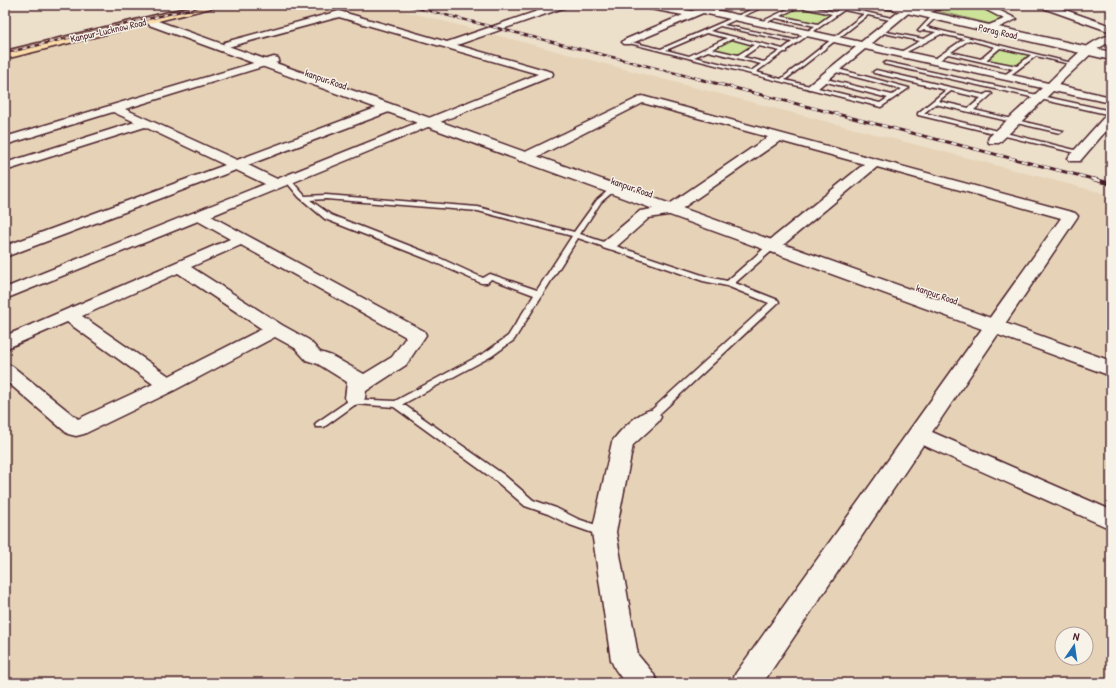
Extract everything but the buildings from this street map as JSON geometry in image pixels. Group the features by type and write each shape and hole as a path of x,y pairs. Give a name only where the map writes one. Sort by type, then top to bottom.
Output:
{"highway":[{"name":"Kanpur-Lucknow Road","path":"5,48 192,5"},
{"name":"Kanpur-Lucknow Road","path":"5,55 212,5"}],"street":[{"path":"447,45 563,5"},
{"path":"645,5 698,12 761,23 1111,100"},
{"path":"627,42 715,5"},
{"name":"Parag Road","path":"885,5 923,11 1089,50"},
{"name":"Parag Road","path":"895,5 935,16 1111,55"},
{"path":"923,11 943,5"},
{"path":"981,5 1012,19 992,27"},
{"path":"1043,5 1111,30"},
{"path":"813,87 908,9"},
{"path":"5,294 548,74 339,14 228,44"},
{"name":"kanpur Road","path":"152,20 164,22 228,44 268,62 432,121"},
{"path":"152,20 153,23 268,62 385,109 432,121 530,156 612,190 674,207 996,322 1111,370"},
{"path":"998,137 1089,50 1099,43 1111,38"},
{"path":"5,141 268,62"},
{"path":"530,156 642,99 1070,216 746,683"},
{"path":"114,108 236,165 282,182"},
{"path":"5,252 385,109"},
{"path":"1078,155 1111,117"},
{"path":"5,167 146,123"},
{"path":"610,245 645,214 674,207 778,136"},
{"name":"kanpur Road","path":"530,156 674,207"},
{"path":"776,243 875,162"},
{"path":"198,216 417,335 399,360 355,395"},
{"path":"5,343 242,239"},
{"path":"179,267 275,329 302,344 313,356 325,360 357,379 355,395"},
{"path":"69,315 168,385"},
{"path":"996,322 1111,356"},
{"path":"5,370 76,429 168,385 275,329"},
{"path":"643,683 625,660 604,532 623,442 650,418"},
{"path":"918,434 1111,520"}],"lane":[{"path":"663,50 765,5"},
{"path":"761,23 799,5 836,14"},
{"path":"830,5 894,20"},
{"path":"754,72 844,8"},
{"path":"783,79 867,14"},
{"path":"775,16 820,26"},
{"path":"912,38 935,16"},
{"path":"720,25 797,42"},
{"path":"923,28 1074,64"},
{"path":"705,31 785,51"},
{"path":"881,32 925,41"},
{"path":"869,79 899,53 940,32"},
{"path":"690,57 731,38"},
{"path":"935,61 968,39"},
{"path":"627,42 783,79 881,105 906,88 834,70"},
{"path":"739,57 758,44"},
{"path":"982,60 1000,46"},
{"path":"707,49 766,64"},
{"path":"948,53 1018,68"},
{"path":"1005,77 1035,55"},
{"path":"886,63 1039,97 1111,117"},
{"path":"876,72 986,97"},
{"path":"822,80 893,97"},
{"path":"970,110 997,88"},
{"path":"950,89 920,114 998,137 1078,155"},
{"path":"934,102 1060,131"},
{"path":"282,182 328,217 430,257 484,281 490,276 539,294"},
{"path":"396,404 489,354 511,338 576,235 599,202 612,190"},
{"path":"304,198 326,197 478,209 610,245 706,279 729,284 775,302 650,418"},
{"path":"729,284 776,243"},
{"path":"320,425 355,395 396,404 500,478 528,503 552,511 574,522 604,532"}],"shaded area":[{"path":"234,5 383,5 1111,195 1111,683 5,683 5,60"}],"green space":[{"path":"950,5 976,5 1006,18 991,24 934,10"},
{"path":"800,7 832,14 817,24 780,16"},
{"path":"731,39 753,45 738,55 711,49"},
{"path":"1002,48 1031,55 1016,66 987,60"}],"railway":[{"path":"5,53 206,5"},
{"path":"406,5 699,79"},
{"path":"695,78 1097,180"},
{"path":"1093,179 1111,184"}]}
